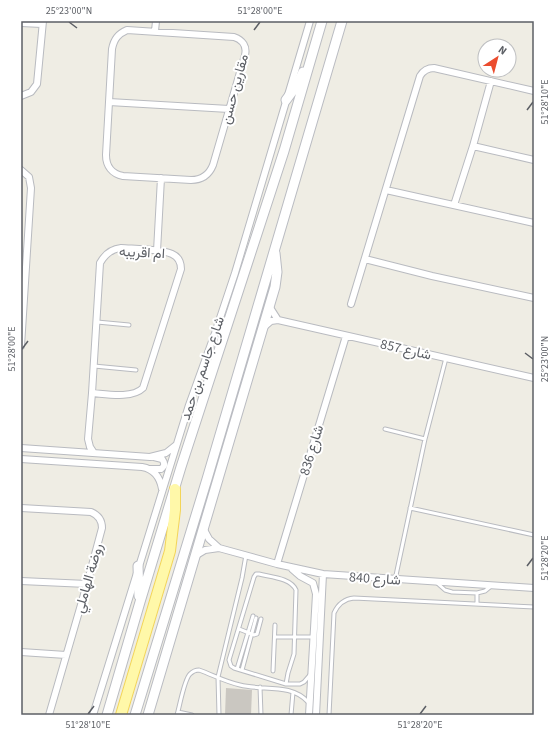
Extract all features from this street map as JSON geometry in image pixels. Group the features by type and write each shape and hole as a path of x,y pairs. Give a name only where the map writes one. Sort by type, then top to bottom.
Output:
{"main road":[{"name":"شارع جاسم بن حمد","path":"107,715 174,490 284,150 322,21"},
{"path":"135,715 214,455 342,21"},
{"path":"286,100 297,85 314,49"},
{"path":"148,715 269,306 276,280 277,265 275,250"},
{"path":"210,506 210,491 215,469 214,455"},
{"path":"121,715 170,551 176,510 174,490"},
{"path":"138,566 140,602"},
{"path":"171,596 188,579"}],"street":[{"path":"155,31 156,21"},
{"name":"شارع جاسم بن حمد","path":"93,715 176,445 235,273 310,21"},
{"path":"21,23 42,23 37,84 31,92 21,96"},
{"name":"مقارين حسن","path":"127,30 155,31 231,36 241,40 244,45 245,52 213,165 205,177 196,180 119,175 109,167 106,155 113,42 121,32 127,30"},
{"path":"351,304 422,73 430,68 434,68 534,91"},
{"path":"454,205 473,146 491,81"},
{"path":"109,102 229,110"},
{"path":"473,146 534,160"},
{"path":"21,170 29,177 31,183 24,240 21,346"},
{"path":"157,251 161,178"},
{"path":"386,190 534,223"},
{"name":"ام اقريبه","path":"92,393 130,395 139,392 145,384 181,269 181,265 176,256 168,252 121,248 106,254 100,263 88,439 90,447 94,453"},
{"path":"365,259 432,276 534,298"},
{"path":"262,329 268,323 278,320 269,306"},
{"name":"شارع 857","path":"278,320 534,378"},
{"name":"شارع 836","path":"277,564 346,336"},
{"name":"ام اقريبه","path":"79,452 88,439"},
{"path":"153,457 166,453 176,445"},
{"path":"21,448 153,457 162,459 164,466 160,469 150,469 142,466 22,460"},
{"path":"150,469 160,479 162,489"},
{"name":"روضة الهاملي","path":"21,508 87,512 98,516 102,524 87,584 49,715"},
{"path":"203,528 209,539 219,548"},
{"path":"195,556 206,550 219,548"},
{"name":"شارع 840","path":"219,548 291,568 323,574 394,580 534,588"},
{"path":"291,568 300,576 311,581 316,588 309,715"},
{"path":"316,715 323,574"},
{"path":"21,581 87,584"},
{"path":"21,652 66,655"}],"lane":[{"path":"96,322 129,325"},
{"path":"394,580 425,439 446,358"},
{"path":"94,366 136,370"},
{"path":"385,429 425,439"},
{"path":"410,508 534,535"},
{"path":"219,715 218,677 242,578 246,555"},
{"path":"286,684 294,654 297,596 295,587 288,582 256,574 229,662 232,667 286,684 302,684 311,674"},
{"path":"436,582 445,590 477,593 485,591 492,585"},
{"path":"477,593 477,604"},
{"path":"329,715 334,617 336,609 342,602 354,598 534,607"},
{"path":"238,669 247,632 253,616"},
{"path":"242,670 256,618"},
{"path":"239,629 255,635 258,633 261,619"},
{"path":"273,671 275,625"},
{"path":"275,636 313,637"},
{"path":"192,715 177,713 188,678 192,672 199,670 239,685 293,692 305,698 310,704"},
{"path":"260,688 261,715"},
{"path":"291,715 293,692"}],"building":[{"path":"226,688 252,690 251,715 225,715"}]}
